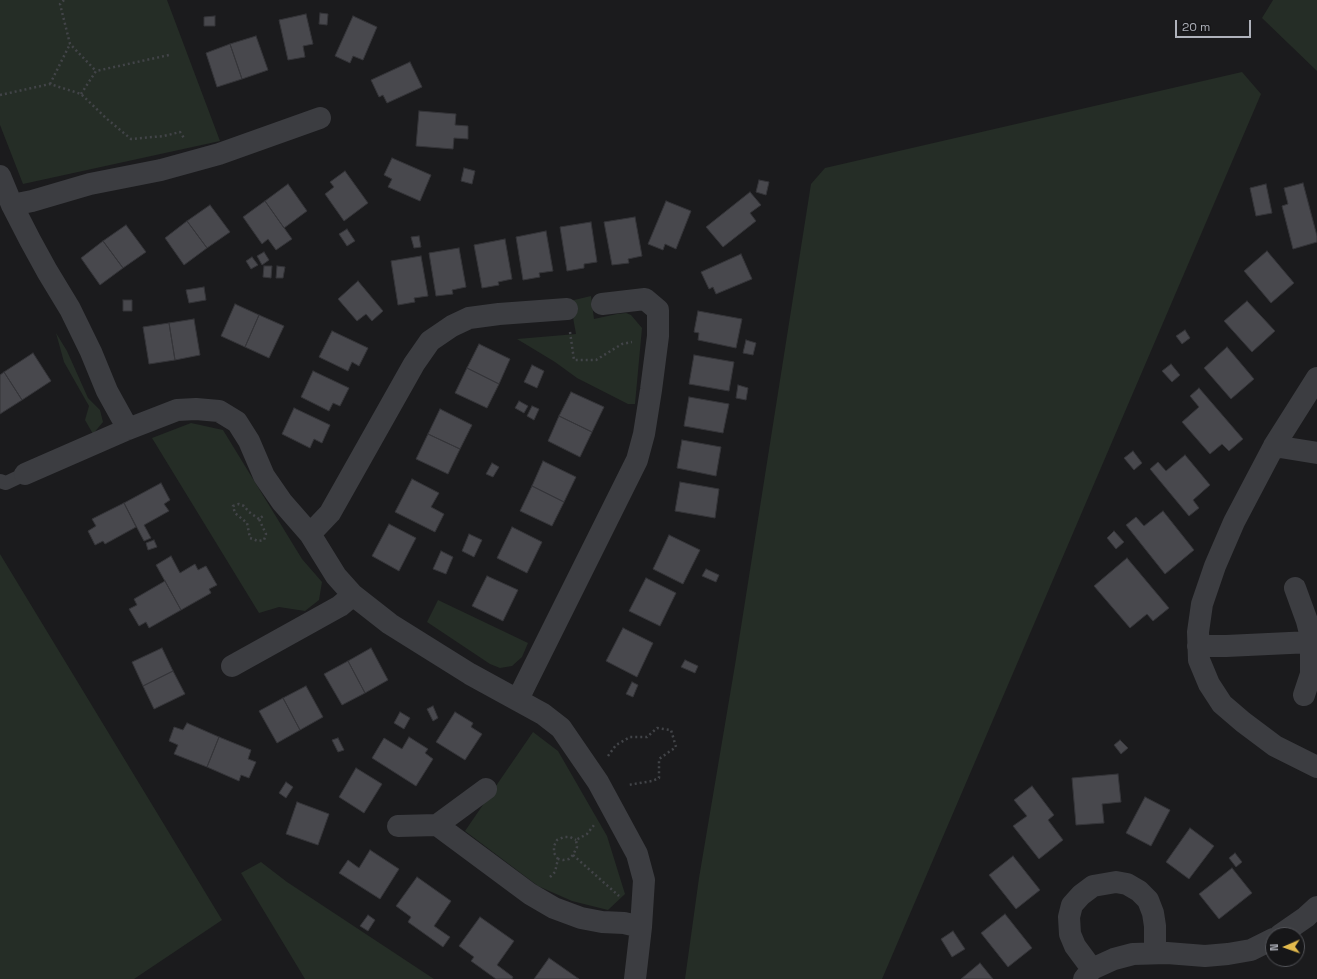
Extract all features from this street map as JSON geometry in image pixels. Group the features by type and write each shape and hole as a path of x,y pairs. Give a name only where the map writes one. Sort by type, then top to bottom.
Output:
{"street":[{"path":"12,205 32,201 90,184 161,170 219,154 320,118"},
{"path":"0,176 12,205 47,271 70,309 91,352 107,391 128,428"},
{"path":"518,699 637,460 648,412 657,342 658,310 645,299 602,304"},
{"path":"310,534 330,514 414,364 430,341 452,326 469,318 499,314 567,309"},
{"path":"1317,378 1274,446 1234,522 1215,566 1202,604 1198,632 1199,660 1209,684 1222,704 1275,746 1317,767"},
{"path":"24,474 128,428 177,410 196,408 219,411 237,422 249,441 264,476 282,502 310,534 336,576 353,595 390,624 470,674 543,714 561,728 598,782 637,854 644,880 641,927 635,979"},
{"path":"1274,446 1317,452"},
{"path":"1295,588 1307,620 1311,642 1311,674 1304,694"},
{"path":"232,666 340,606 353,595"},
{"path":"1198,646 1311,642"},
{"path":"398,826 437,825 486,789"},
{"path":"437,825 530,894 554,908 581,918 602,922 624,923 641,927"},
{"path":"1155,953 1155,926 1153,913 1148,900 1139,891 1127,884 1116,882 1093,886 1081,895 1072,905 1069,917 1070,934 1088,974 1114,959 1133,954 1155,953 1205,956 1251,950 1265,943"},
{"path":"1292,927 1317,907"}],"lane":[{"path":"0,481 6,483 24,474"}],"path":[{"path":"64,0 60,4 70,44 96,71"},
{"path":"50,84 70,44"},
{"path":"81,94 96,71 169,55"},
{"path":"0,95 50,84 81,94 131,139 180,132 188,142"},
{"path":"570,338 574,360 596,360 622,344 642,340 657,342"},
{"path":"239,504 244,506 248,512 259,519 266,534 264,540 258,541 250,538 247,524 234,513 233,506 239,504"},
{"path":"259,519 265,514"},
{"path":"605,760 616,746 630,737 647,737 657,728 671,730 676,747 659,759 658,778 652,781 622,786"},
{"path":"576,840 587,834 609,804"},
{"path":"548,879 555,872 558,859 554,853 554,846 558,840 564,837 570,837 576,840"},
{"path":"558,859 569,859 573,855 577,847 576,840"},
{"path":"573,855 622,899"}],"shaded area":[{"path":"0,0 167,0 220,141 23,184 0,125"},
{"path":"1273,0 1317,0 1317,71 1262,18"},
{"path":"1242,72 1261,94 882,979 685,979 699,878 735,665 811,184 825,168"},
{"path":"591,296 594,319 626,313 631,315 642,328 635,404 628,404 577,378 555,362 517,339 576,334 570,301"},
{"path":"56,333 67,351 88,398 100,410 103,422 93,434 85,420 89,406 64,362"},
{"path":"191,423 223,430 302,559 322,582 319,600 305,611 279,607 259,613 152,438"},
{"path":"0,554 222,920 134,979 0,979"},
{"path":"438,600 528,643 522,657 512,666 500,668 490,664 427,622"},
{"path":"533,732 558,751 607,836 625,894 608,910 572,901 538,886 465,831"},
{"path":"261,862 287,882 434,979 305,979 241,873"}],"building":[{"path":"320,13 328,14 327,25 319,24"},
{"path":"306,14 313,44 303,46 305,57 288,60 279,20"},
{"path":"215,16 215,26 204,26 204,17"},
{"path":"353,16 377,27 363,60 353,56 350,63 335,56"},
{"path":"256,36 268,70 242,79 230,44"},
{"path":"230,44 242,79 217,87 206,53"},
{"path":"410,62 422,87 387,103 383,95 379,97 371,80"},
{"path":"419,111 456,114 455,125 468,126 468,139 454,138 453,149 416,146"},
{"path":"392,158 431,175 420,201 388,187 392,179 384,175"},
{"path":"464,168 475,171 472,184 461,181"},
{"path":"345,171 368,203 344,221 325,194 334,187 330,182"},
{"path":"759,180 769,182 766,195 756,192"},
{"path":"1303,183 1317,236 1317,242 1293,249 1282,206 1288,204 1284,188"},
{"path":"288,184 307,211 284,228 265,201"},
{"path":"1266,184 1272,213 1256,216 1250,188"},
{"path":"750,192 761,205 750,213 756,221 723,247 706,227"},
{"path":"265,201 292,239 276,250 268,239 262,244 243,217"},
{"path":"666,201 691,211 676,249 665,244 663,250 648,244"},
{"path":"210,205 230,232 207,248 187,221"},
{"path":"635,217 642,256 628,259 629,263 612,265 604,222"},
{"path":"187,221 207,248 184,265 165,238"},
{"path":"591,222 597,262 584,264 584,268 567,271 560,227"},
{"path":"126,225 146,252 123,268 103,241"},
{"path":"347,229 355,241 347,246 339,234"},
{"path":"546,231 553,271 539,273 540,277 523,280 516,237"},
{"path":"419,236 421,247 414,248 411,237"},
{"path":"505,239 512,279 498,282 499,285 482,288 474,245"},
{"path":"103,241 123,268 100,285 81,258"},
{"path":"459,248 466,287 452,290 453,294 436,296 429,253"},
{"path":"1267,251 1294,283 1271,303 1244,271"},
{"path":"264,252 269,260 262,265 257,256"},
{"path":"741,254 752,279 716,294 713,287 709,289 701,272"},
{"path":"421,256 428,296 414,298 415,302 398,305 391,261"},
{"path":"252,257 258,265 251,269 246,261"},
{"path":"264,266 272,266 271,278 263,277"},
{"path":"277,266 285,267 283,278 276,278"},
{"path":"358,281 383,311 372,321 366,314 357,321 338,299"},
{"path":"204,287 206,300 189,303 186,290"},
{"path":"123,300 132,300 132,311 123,311"},
{"path":"1247,301 1275,331 1252,352 1224,321"},
{"path":"235,304 259,315 245,347 221,336"},
{"path":"698,311 742,319 736,348 698,340 699,333 694,332"},
{"path":"259,315 284,326 269,358 245,347"},
{"path":"194,319 200,355 175,360 169,323"},
{"path":"169,323 175,360 149,364 143,327"},
{"path":"1185,330 1190,338 1182,344 1176,336"},
{"path":"332,331 368,348 359,366 352,362 348,371 319,357"},
{"path":"746,340 756,343 753,355 743,353"},
{"path":"479,344 510,359 499,384 467,368"},
{"path":"1227,347 1254,379 1231,399 1204,368"},
{"path":"33,353 51,381 22,400 4,372"},
{"path":"694,355 734,362 729,391 689,384"},
{"path":"1171,364 1180,375 1172,382 1162,371"},
{"path":"532,365 544,371 537,388 524,382"},
{"path":"467,368 499,384 487,408 455,393"},
{"path":"313,371 349,388 340,406 333,403 329,411 301,397"},
{"path":"4,372 22,400 0,414 0,375"},
{"path":"738,385 748,388 746,400 736,398"},
{"path":"1199,388 1243,439 1229,451 1222,444 1210,454 1182,422 1199,407 1190,396"},
{"path":"571,392 604,407 592,432 559,416"},
{"path":"689,397 729,404 723,433 684,426"},
{"path":"519,401 528,406 524,413 515,408"},
{"path":"532,406 539,409 534,420 527,416"},
{"path":"294,408 330,425 322,443 314,439 310,448 282,434"},
{"path":"440,409 472,425 460,449 428,434"},
{"path":"559,416 592,432 580,457 548,441"},
{"path":"428,434 460,449 448,474 416,459"},
{"path":"682,440 721,447 716,476 677,468"},
{"path":"1133,451 1142,463 1134,470 1124,458"},
{"path":"1185,455 1210,485 1193,500 1199,508 1189,516 1150,469 1158,462 1166,471"},
{"path":"543,461 576,477 564,502 532,486"},
{"path":"492,463 499,467 493,477 486,474"},
{"path":"412,479 439,493 431,507 444,514 435,532 395,512"},
{"path":"680,482 719,489 715,518 675,511"},
{"path":"161,483 170,500 164,504 169,511 144,525 151,538 144,541 124,503"},
{"path":"532,486 564,502 552,526 520,511"},
{"path":"124,503 136,527 105,544 103,541 95,545 88,531 96,526 92,519"},
{"path":"1163,511 1194,550 1165,574 1126,525 1136,517 1144,526"},
{"path":"389,524 416,538 399,571 372,556"},
{"path":"512,527 542,542 527,573 497,558"},
{"path":"1114,531 1124,542 1116,549 1107,538"},
{"path":"469,534 482,540 474,557 462,551"},
{"path":"669,535 700,550 683,584 653,569"},
{"path":"154,540 157,547 148,550 146,543"},
{"path":"441,551 453,557 446,574 433,569"},
{"path":"171,556 180,573 195,564 198,570 206,566 217,585 209,589 211,593 181,610 156,565"},
{"path":"1127,558 1169,608 1153,621 1147,614 1130,628 1094,586"},
{"path":"706,569 719,575 716,582 702,576"},
{"path":"487,576 518,590 503,621 472,606"},
{"path":"646,578 676,593 660,626 629,611"},
{"path":"165,581 181,610 149,628 146,622 139,626 129,609 137,605 134,599"},
{"path":"623,628 653,643 637,677 606,661"},
{"path":"162,648 173,671 143,686 132,662"},
{"path":"371,648 388,680 365,693 348,661"},
{"path":"685,660 698,666 695,673 681,667"},
{"path":"348,661 365,693 342,705 324,674"},
{"path":"173,671 185,694 154,709 143,686"},
{"path":"632,682 638,685 633,697 626,694"},
{"path":"306,686 323,717 300,730 283,698"},
{"path":"283,698 300,730 277,743 259,711"},
{"path":"433,706 438,718 433,721 427,709"},
{"path":"400,712 410,718 404,729 394,723"},
{"path":"455,712 473,723 471,727 482,734 465,760 436,742"},
{"path":"187,723 219,737 207,767 174,754 178,745 169,741 174,727 183,730"},
{"path":"219,737 251,750 248,759 256,762 249,778 241,775 239,781 207,767"},
{"path":"409,737 428,749 425,753 433,759 416,786 372,758 384,738 402,749"},
{"path":"338,738 344,750 338,752 332,740"},
{"path":"1120,740 1128,748 1121,754 1114,745"},
{"path":"356,768 382,784 364,813 339,797"},
{"path":"1118,774 1121,802 1102,804 1104,823 1076,825 1072,778"},
{"path":"286,782 293,787 286,798 279,793"},
{"path":"1032,786 1054,815 1048,820 1063,840 1039,859 1013,826 1027,816 1014,800"},
{"path":"1145,797 1170,810 1151,846 1126,833"},
{"path":"297,802 329,814 318,845 286,834"},
{"path":"1190,828 1214,846 1189,879 1166,862"},
{"path":"370,850 399,869 380,899 339,873 348,860 359,868"},
{"path":"1235,853 1242,862 1236,867 1229,858"},
{"path":"1013,856 1040,890 1016,909 989,875"},
{"path":"1232,868 1252,893 1219,919 1199,894"},
{"path":"417,877 451,901 434,926 450,937 443,947 408,922 411,917 396,906"},
{"path":"1005,914 1032,948 1008,967 981,933"},
{"path":"368,915 375,920 368,931 360,926"},
{"path":"480,917 514,941 497,965 513,977 512,979 496,979 471,961 474,957 459,946"},
{"path":"953,931 965,949 952,957 941,939"},
{"path":"549,958 579,979 534,979"},
{"path":"980,963 993,979 961,979"}]}
